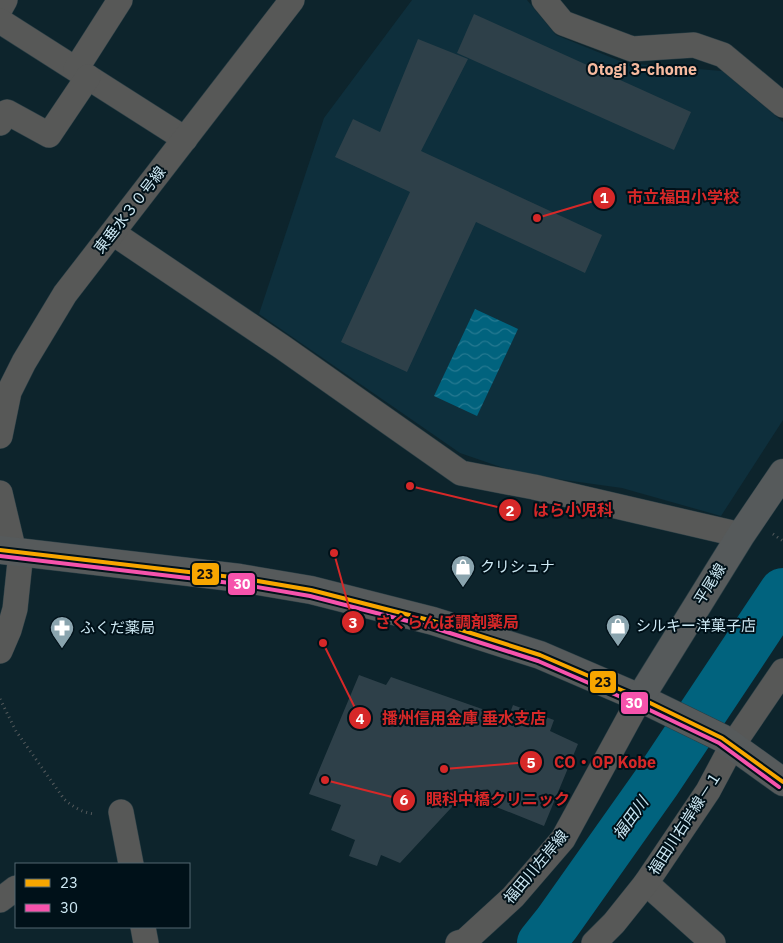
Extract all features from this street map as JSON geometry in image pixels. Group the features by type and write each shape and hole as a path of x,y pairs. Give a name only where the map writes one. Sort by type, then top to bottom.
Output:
{"street":[{"path":"0,123 7,112 50,135 120,0"},
{"name":"東垂水３０号線","path":"0,436 9,392 24,362 64,294 292,0"},
{"path":"544,0 563,23 632,48 694,45 723,55 783,104"},
{"path":"3,6 82,73 185,139"},
{"path":"113,232 282,347 461,473 534,487 740,535"},
{"path":"0,370 24,362"},
{"name":"平尾線","path":"651,703 740,535 783,473"},
{"path":"0,494 12,551 15,609 0,652"},
{"path":"12,551 240,578 311,590 433,621 540,655 651,703 727,742 783,782"},
{"name":"福田川右岸線－１","path":"594,943 614,923 646,883 708,791 727,742 783,671"},
{"name":"福田川左岸線","path":"458,943 465,941 513,897 562,839 651,703"},
{"path":"121,812 131,863"},
{"path":"646,883 713,943"},
{"path":"0,900 15,889"},
{"path":"143,928 146,943"}],"path":[{"path":"0,699 16,731 64,799 72,806 93,814 121,812"}],"shaded area":[{"path":"412,0 527,0 556,35 625,63 722,71 783,122 783,420 721,516 622,488 521,474 460,453 259,314 324,118"}],"water":[{"path":"475,309 518,329 477,416 434,396"}],"building":[{"path":"474,14 691,112 674,150 457,53"},
{"path":"418,39 468,59 421,151 602,235 585,273 476,222 407,372 341,342 410,192 335,157 353,119 380,132"},
{"path":"359,675 386,685 391,677 502,716 504,711 510,713 513,705 554,720 550,731 578,744 544,826 464,794 400,863 381,855 377,866 349,856 355,840 331,830 341,805 309,794"}],"waterway":[{"name":"福田川","path":"541,943 656,783 783,592"}],"transit line":[{"name":"23","path":"0,550 240,578 311,590 433,621 540,655 640,698 722,738 783,782"},
{"name":"30","path":"0,556 239,584 310,596 431,627 538,661 637,704 719,743 779,787"}],"place":[{"name":"市立福田小学校","path":"537,218"},
{"name":"はら小児科","path":"410,486"},
{"name":"さくらんぼ調剤薬局","path":"334,553"},
{"name":"クリシュナ","path":"463,588"},
{"name":"播州信用金庫 垂水支店","path":"323,643"},
{"name":"シルキー洋菓子店","path":"618,647"},
{"name":"ふくだ薬局","path":"62,649"},
{"name":"CO・OP Kobe","path":"444,769"},
{"name":"眼科中橋クリニック","path":"325,780"}],"district":[{"name":"Otogi 3-chome","path":"642,69"}]}
